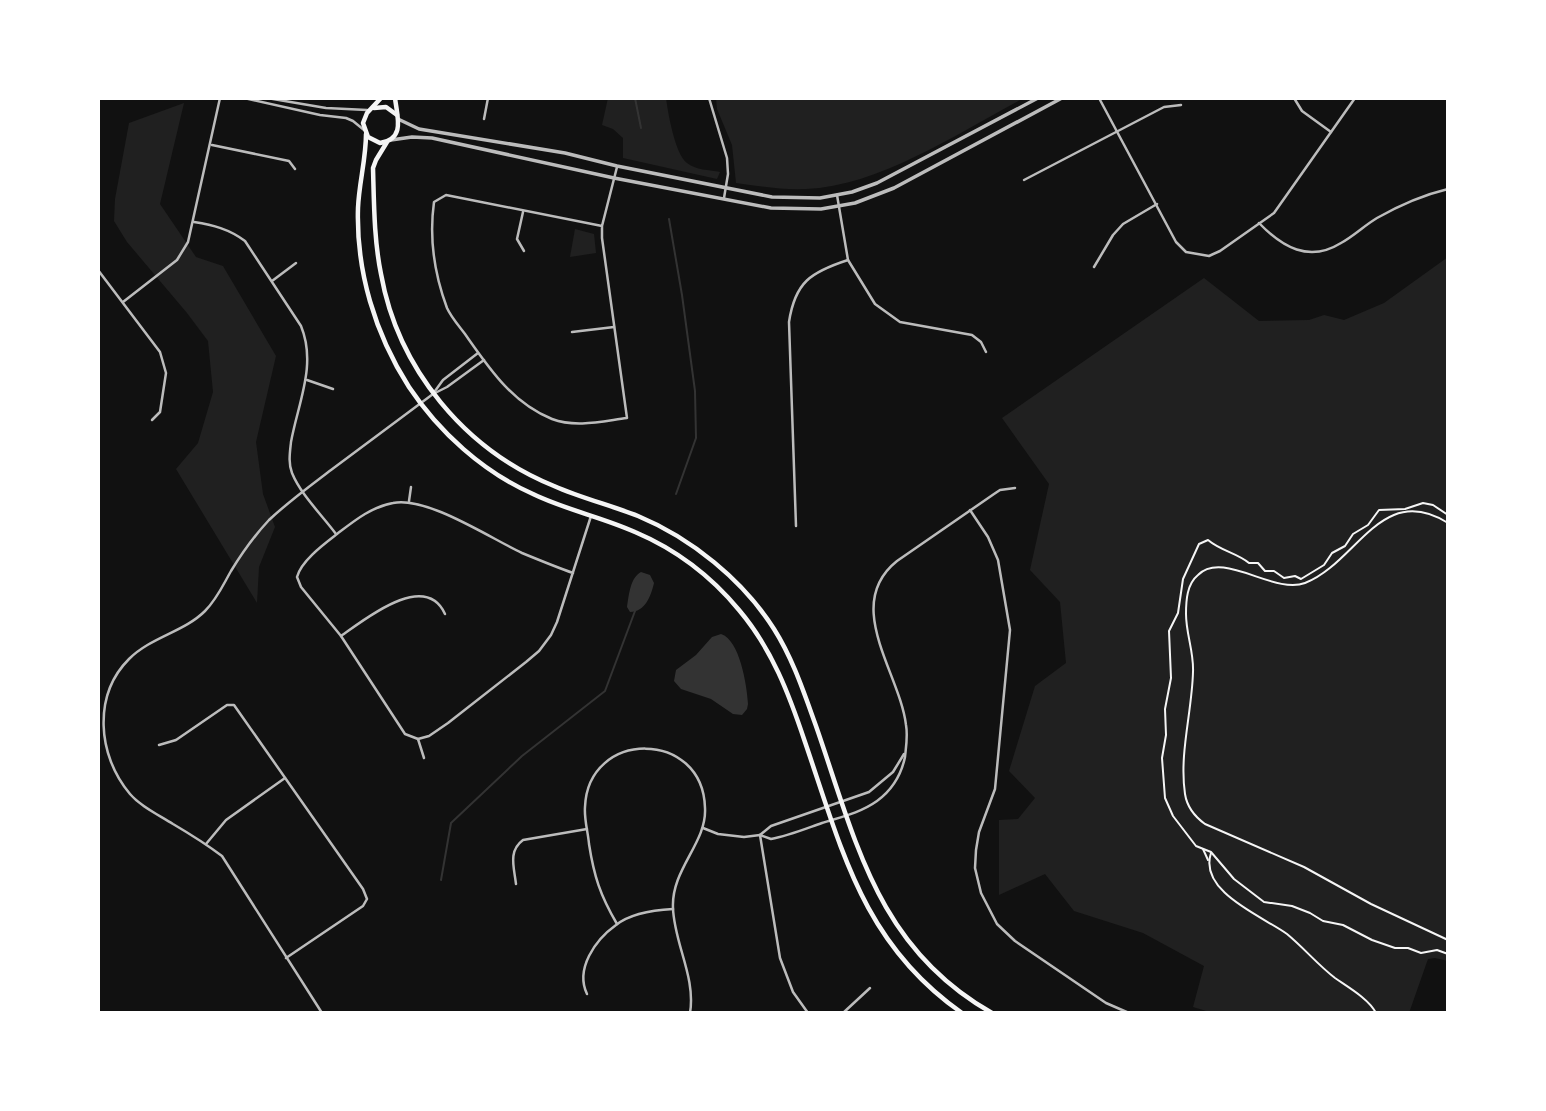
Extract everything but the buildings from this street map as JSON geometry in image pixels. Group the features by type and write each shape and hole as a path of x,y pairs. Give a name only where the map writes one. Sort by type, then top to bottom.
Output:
{"main road":[{"path":"381,98 364,119 358,211 362,266 382,335 398,369 421,403 457,442 497,474 548,501 634,531 667,548 702,573 738,608 778,669 858,892 883,935 918,976 962,1013"},
{"path":"395,98 398,131 373,168 381,276 396,329 433,394 475,438 523,472 554,487 658,525 687,542 725,572 764,614 784,646 803,689 873,885 896,926 942,977 992,1013"},
{"path":"372,109 386,107 398,117"},
{"path":"365,132 377,142 389,141"}],"street":[{"path":"122,302 177,260 188,242 220,98"},
{"path":"244,98 346,118 365,132"},
{"path":"267,98 326,108 372,109"},
{"path":"484,119 488,98"},
{"path":"709,98 727,158 728,174 724,198"},
{"path":"398,117 419,129 565,153 725,188 787,198 837,195 889,177 1038,98"},
{"path":"389,141 412,137 432,138 614,178 787,210 839,207 894,188 1062,98"},
{"path":"1099,98 1176,242 1186,252 1197,256 1209,256 1220,251 1273,213 1355,98"},
{"path":"1294,98 1302,111 1331,132"},
{"path":"1024,180 1164,107 1181,105"},
{"path":"211,144 289,162 295,169"},
{"path":"602,226 446,195 434,202 430,232 436,270 448,310 500,382 526,404 554,419 574,423 627,418 602,226 617,166"},
{"path":"1259,223 1275,240 1289,248 1318,251 1330,249 1395,208 1448,190"},
{"path":"837,195 848,260 875,304 900,322 972,335 981,342 986,352"},
{"path":"1094,267 1113,235 1123,224 1157,204"},
{"path":"523,212 517,239 524,251"},
{"path":"194,222 215,225 245,241 301,326 306,338 307,380 289,456 291,471 337,534"},
{"path":"796,526 789,322 792,302 800,286 810,277 821,269 848,260"},
{"path":"272,281 296,263"},
{"path":"98,270 160,352 166,373 160,412 152,420"},
{"path":"572,332 614,327"},
{"path":"433,394 443,380 478,353"},
{"path":"322,1013 222,856 148,809 130,794 117,775 107,752 103,710 109,687 121,669 139,650 188,624 216,600 251,542 268,522 304,491 433,394 484,360"},
{"path":"307,380 333,389"},
{"path":"409,502 411,488"},
{"path":"703,828 732,836 760,835 766,839 780,837 847,816 871,805 888,791 902,771 907,733 904,712 874,623 874,593 880,579 891,566 1000,490 1015,488"},
{"path":"573,573 522,553 430,507 409,502 392,503 365,513 337,534 302,567 297,577 301,587 341,636 405,734 418,739 429,736 448,723 538,651 557,622 573,573 591,516"},
{"path":"970,510 988,537 998,560 1010,629 995,789 979,832 976,850 975,868 981,893 997,924 1015,941 1106,1003 1129,1013"},
{"path":"341,636 379,609 400,599 412,597 432,600 438,603 445,614"},
{"path":"98,697 106,698"},
{"path":"159,745 176,740 232,704 363,889 367,899 363,906 286,958"},
{"path":"418,739 424,758"},
{"path":"617,923 597,887 587,829 587,793 598,770 608,760 622,752 647,747 661,749 687,764 702,791 705,808 703,828 678,874 673,909 691,988 690,1013"},
{"path":"760,835 771,826 877,787 893,772 906,751"},
{"path":"206,844 226,820 285,778"},
{"path":"516,884 513,855 515,846 523,839 587,829"},
{"path":"760,835 780,958 793,992 808,1013"},
{"path":"587,994 581,982 584,967 591,952 617,923 651,910 673,909"},
{"path":"843,1013 870,988"}],"path":[{"path":"1448,515 1433,505 1423,503 1402,509 1379,510 1368,526 1353,534 1345,546 1332,553 1324,565 1301,579 1295,576 1284,578 1274,571 1265,571 1258,563 1249,563 1242,556 1231,555 1208,540 1198,546 1183,579 1179,610 1169,631 1168,657 1171,678 1165,709 1166,735 1162,758 1163,789 1170,812 1196,846 1211,852 1234,879 1264,902 1292,906 1390,947 1421,953 1437,950 1448,954"},
{"path":"1448,523 1430,513 1421,512 1406,512 1389,517 1372,527 1325,571 1299,585 1221,567 1205,569 1196,576 1190,586 1186,609 1194,663 1184,777 1187,803 1205,824 1304,867 1371,904 1448,940"},
{"path":"1203,849 1208,855 1208,866 1218,885 1231,898 1286,934 1369,1004 1376,1013"},
{"path":"1208,866 1211,852"}],"shaded area":[{"path":"608,98 666,98 673,133 683,158 694,167 720,172 717,179 623,158 623,138 613,129 602,125"},
{"path":"716,98 1024,98 890,168 834,186 797,189 736,183 732,145 717,109"},
{"path":"184,103 160,204 196,257 223,266 276,356 256,442 263,494 275,527 259,567 257,603 176,469 198,443 213,392 208,341 127,242 114,221 115,199 129,123"},
{"path":"575,229 594,234 596,253 570,257"},
{"path":"1448,257 1448,961 1428,959 1409,1013 1213,1013 1193,1007 1204,966 1143,933 1074,911 1045,874 999,895 999,820 1018,819 1035,798 1009,771 1035,686 1066,663 1060,602 1030,570 1049,484 1002,418 1204,278 1259,321 1309,320 1324,315 1344,320 1384,303"},
{"path":"641,572 650,575 653,588 643,606 630,612 627,607 631,587 634,578"},
{"path":"721,634 733,645 741,664 748,704 742,715 733,714 711,699 681,689 674,681 676,670 696,655 712,637"}],"waterway":[{"path":"635,98 641,128"},
{"path":"669,219 695,391 696,438 676,494"},
{"path":"441,880 451,823 522,756 605,691 635,611"}]}
